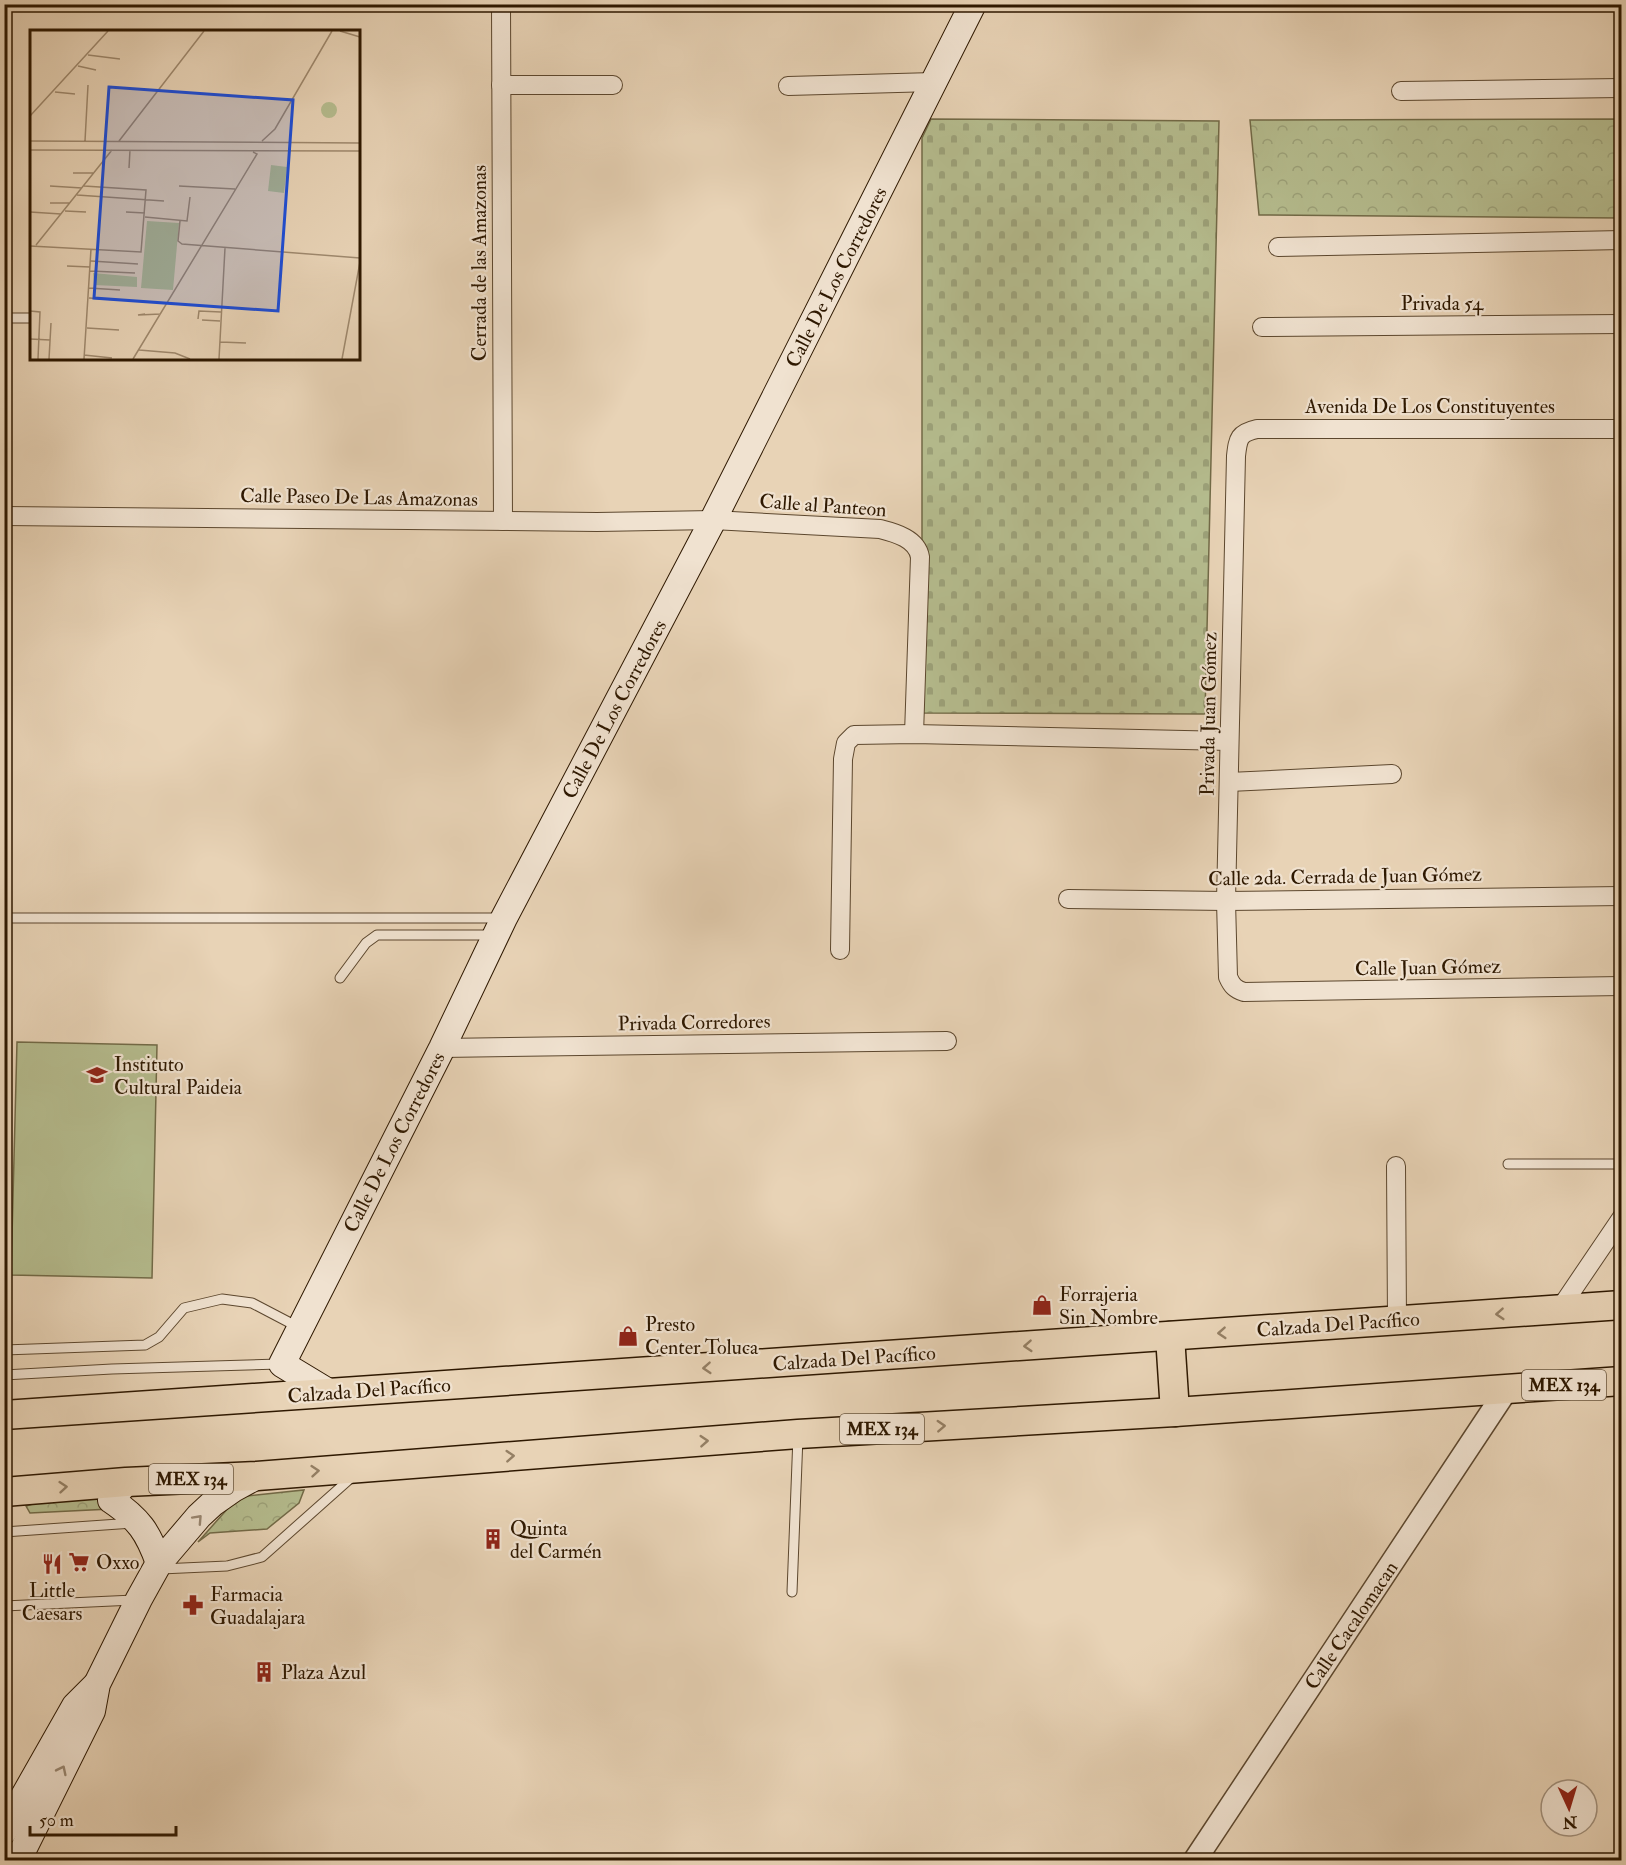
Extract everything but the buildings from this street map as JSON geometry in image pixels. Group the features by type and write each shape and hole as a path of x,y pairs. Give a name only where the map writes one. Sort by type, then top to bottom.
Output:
{"main road":[{"name":"Calle De Los Corredores","path":"282,1364 442,1048 500,927 713,520 973,4"},
{"name":"Calzada Del Pacífico","path":"4,1415 1622,1305"},
{"path":"1170,1336 1175,1412"},
{"path":"282,1364 330,1393"},
{"name":"MEX 134","path":"6,1493 126,1482 257,1476 798,1434 1175,1412 1622,1381"},
{"path":"18,1860 92,1711 97,1684 157,1566 199,1516 213,1503 257,1476"},
{"path":"126,1482 111,1500 125,1510 148,1534 157,1566"},
{"path":"4,1831 75,1706 97,1684"}],"street":[{"name":"Cerrada de las Amazonas","path":"501,4 502,521"},
{"path":"788,86 934,82"},
{"path":"501,85 613,86"},
{"path":"1401,91 1622,88"},
{"path":"1278,248 1622,240"},
{"name":"Privada 54","path":"1262,327 1622,324"},
{"name":"Avenida De Los Constituyentes","path":"1240,437 1247,431 1257,429 1622,429"},
{"name":"Privada Juan Gómez","path":"1236,989 1228,977 1226,900 1236,456 1240,437"},
{"name":"Calle Paseo De Las Amazonas","path":"4,516 502,521 713,520"},
{"name":"Calle al Panteon","path":"713,520 880,529 899,534 914,545 920,557 914,734"},
{"path":"840,950 843,759 846,743 850,738 859,734 914,734 1229,741"},
{"path":"1229,783 1392,774"},
{"name":"Calle 2da. Cerrada de Juan Gómez","path":"1068,899 1226,900 1622,896"},
{"name":"Calle Juan Gómez","path":"1236,989 1253,993 1622,986"},
{"name":"Privada Corredores","path":"442,1048 947,1041"},
{"path":"1396,1166 1397,1320"},
{"path":"1559,1310 1622,1217"},
{"name":"Calle Cacalomacan","path":"1194,1860 1507,1389"}],"lane":[{"path":"4,318 30,318"},
{"path":"4,918 500,927"},
{"path":"340,978 366,943 377,935 500,927"},
{"path":"1508,1164 1622,1164"},
{"path":"4,1350 145,1345 159,1337 184,1308 222,1299 252,1303 300,1328"},
{"path":"4,1375 282,1364"},
{"path":"792,1593 798,1434"},
{"path":"157,1566 227,1566 246,1563 262,1557 362,1467"},
{"path":"4,1532 139,1523"},
{"path":"4,1606 139,1599"}],"green space":[{"path":"931,119 1219,121 1205,714 922,713 922,138"},
{"path":"1621,119 1621,218 1259,215 1250,120"},
{"path":"17,1042 157,1045 152,1278 11,1275"},
{"path":"304,1490 299,1503 267,1529 210,1533 198,1542 238,1497"},
{"path":"66,1494 101,1497 110,1509 30,1513 26,1506"}],"place":[{"name":"Instituto Cultural Paideia","path":"97,1075"},
{"name":"Forrajeria Sin Nombre","path":"1042,1305"},
{"name":"Presto Center Toluca","path":"628,1336"},
{"name":"Quinta del Carmén","path":"493,1539"},
{"name":"Oxxo","path":"79,1562"},
{"name":"Little Caesars","path":"52,1564"},
{"name":"Farmacia Guadalajara","path":"193,1605"},
{"name":"Plaza Azul","path":"264,1672"}]}
